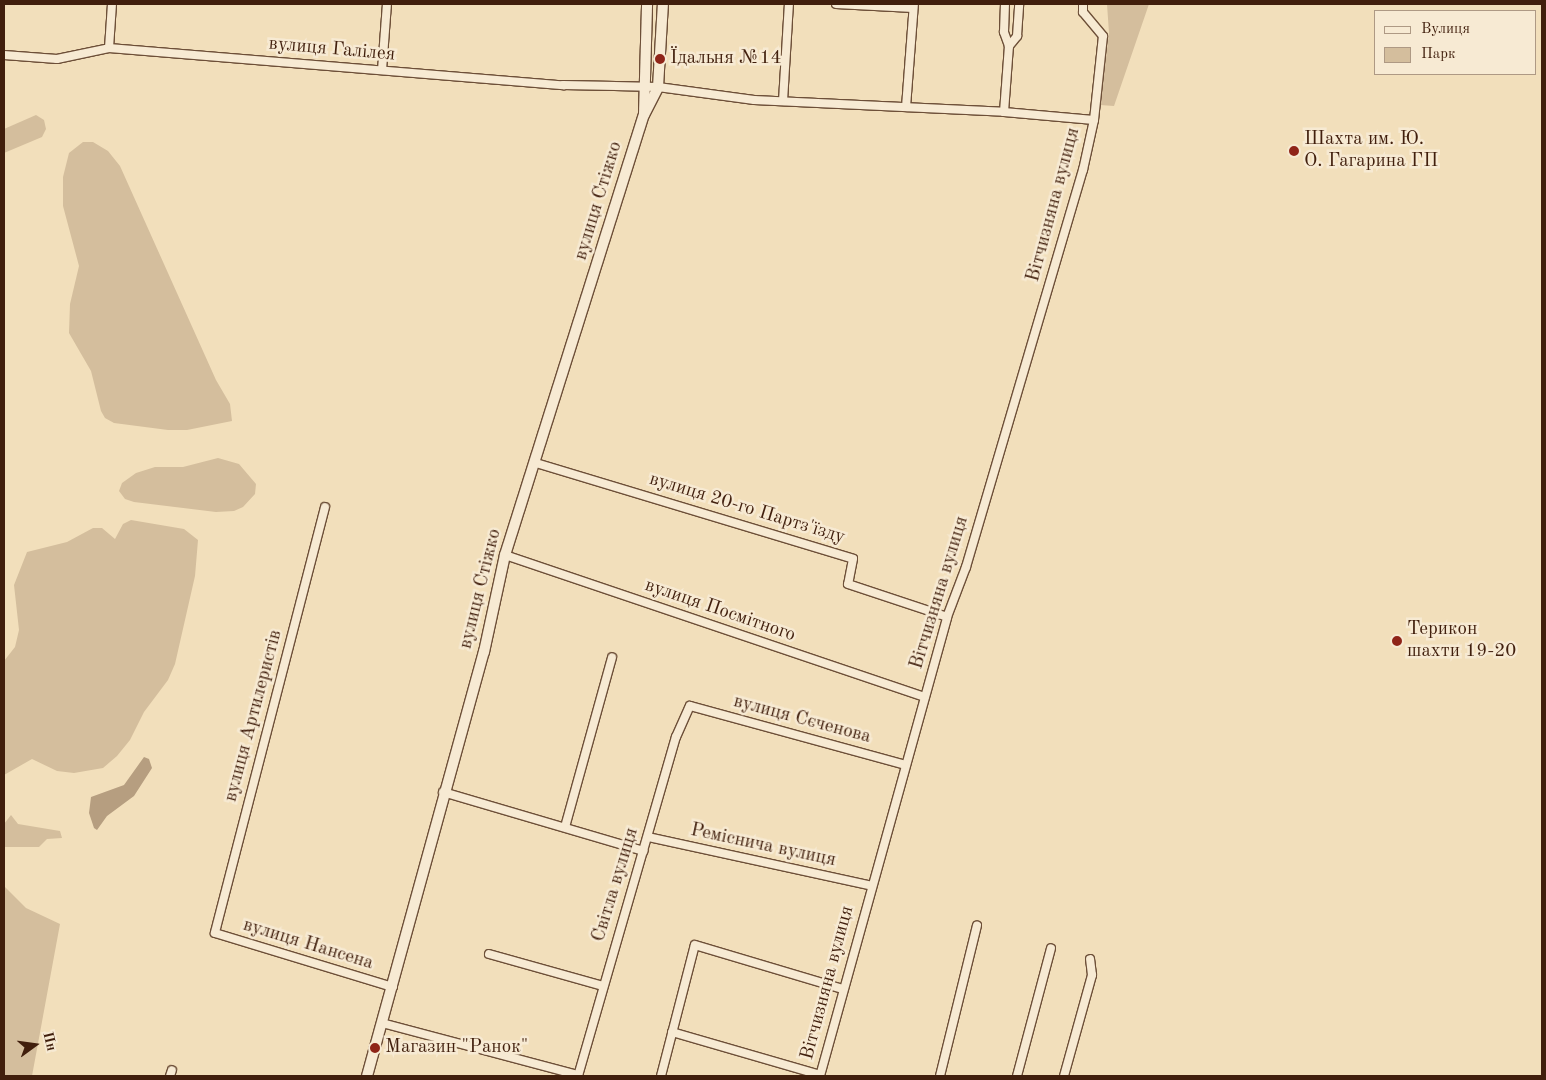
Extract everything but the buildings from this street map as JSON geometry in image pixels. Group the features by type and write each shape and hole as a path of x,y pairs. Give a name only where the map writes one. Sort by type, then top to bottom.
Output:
{"street":[{"path":"109,48 112,4"},
{"path":"382,70 387,4"},
{"name":"вулиця Стіжко","path":"644,115 643,87 647,4"},
{"name":"вулиця Стіжко","path":"367,1076 393,987 443,792 484,652 505,555 536,463 644,115 658,87 663,4"},
{"path":"782,101 789,4"},
{"path":"836,4 913,6 906,107"},
{"path":"1004,112 1009,46 1004,32 1005,4"},
{"path":"1009,46 1017,36 1019,4"},
{"name":"Вітчизняна вулиця","path":"820,1076 947,617 966,567 1083,170 1094,120 1103,36 1083,12 1083,4"},
{"name":"вулиця Галілея","path":"4,55 57,59 109,48 563,85 658,87 782,101 1004,112 1094,120"},
{"name":"вулиця 20-го Партз'їзду","path":"536,463 853,559 848,584 947,617"},
{"name":"вулиця Артилеристів","path":"215,933 325,507"},
{"name":"вулиця Посмітного","path":"505,555 925,697"},
{"path":"565,827 612,657"},
{"name":"вулиця Сєченова","path":"690,706 906,765"},
{"name":"Світла вулиця","path":"578,1076 676,737 690,706"},
{"path":"443,792 644,851"},
{"name":"Реміснича вулиця","path":"648,837 872,886"},
{"path":"940,1076 977,925"},
{"name":"вулиця Нансена","path":"215,933 393,987"},
{"path":"661,1076 695,945 843,989"},
{"path":"1017,1076 1051,948"},
{"path":"489,954 603,986"},
{"path":"1064,1076 1092,975 1090,959"},
{"path":"382,1023 578,1076"},
{"path":"672,1032 820,1076"}],"green space":[{"path":"1107,4 1149,4 1114,106 1100,105 1109,33"},
{"path":"36,115 44,120 46,129 42,137 4,153 4,129"},
{"path":"83,142 93,142 108,151 120,166 216,380 230,404 232,421 187,430 168,430 114,423 105,418 101,411 91,371 69,333 70,304 79,266 63,206 63,177 69,153"},
{"path":"218,458 239,464 256,484 255,494 243,507 234,511 216,512 134,502 125,499 119,491 122,483 136,473 155,467 183,467"},
{"path":"131,520 184,529 198,540 195,576 175,664 168,680 144,712 130,740 117,756 103,768 74,773 57,771 32,759 4,775 4,661 15,647 19,630 14,585 27,552 67,542 93,528 102,528 115,539 123,524"},
{"path":"11,815 18,824 60,831 62,838 47,839 39,847 4,847 4,824"},
{"path":"4,886 26,908 60,924 32,1076 4,1076"}],"shaded area":[{"path":"144,757 149,759 152,768 134,796 107,816 97,830 94,828 89,813 91,797 124,785"}],"place":[{"name":"Їдальня №14","path":"660,59"},
{"name":"Шахта им. Ю. О. Гагарина ГП","path":"1294,151"},
{"name":"Терикон шахти 19-20","path":"1397,641"},
{"name":"Магазин \"Ранок\"","path":"375,1048"}]}
